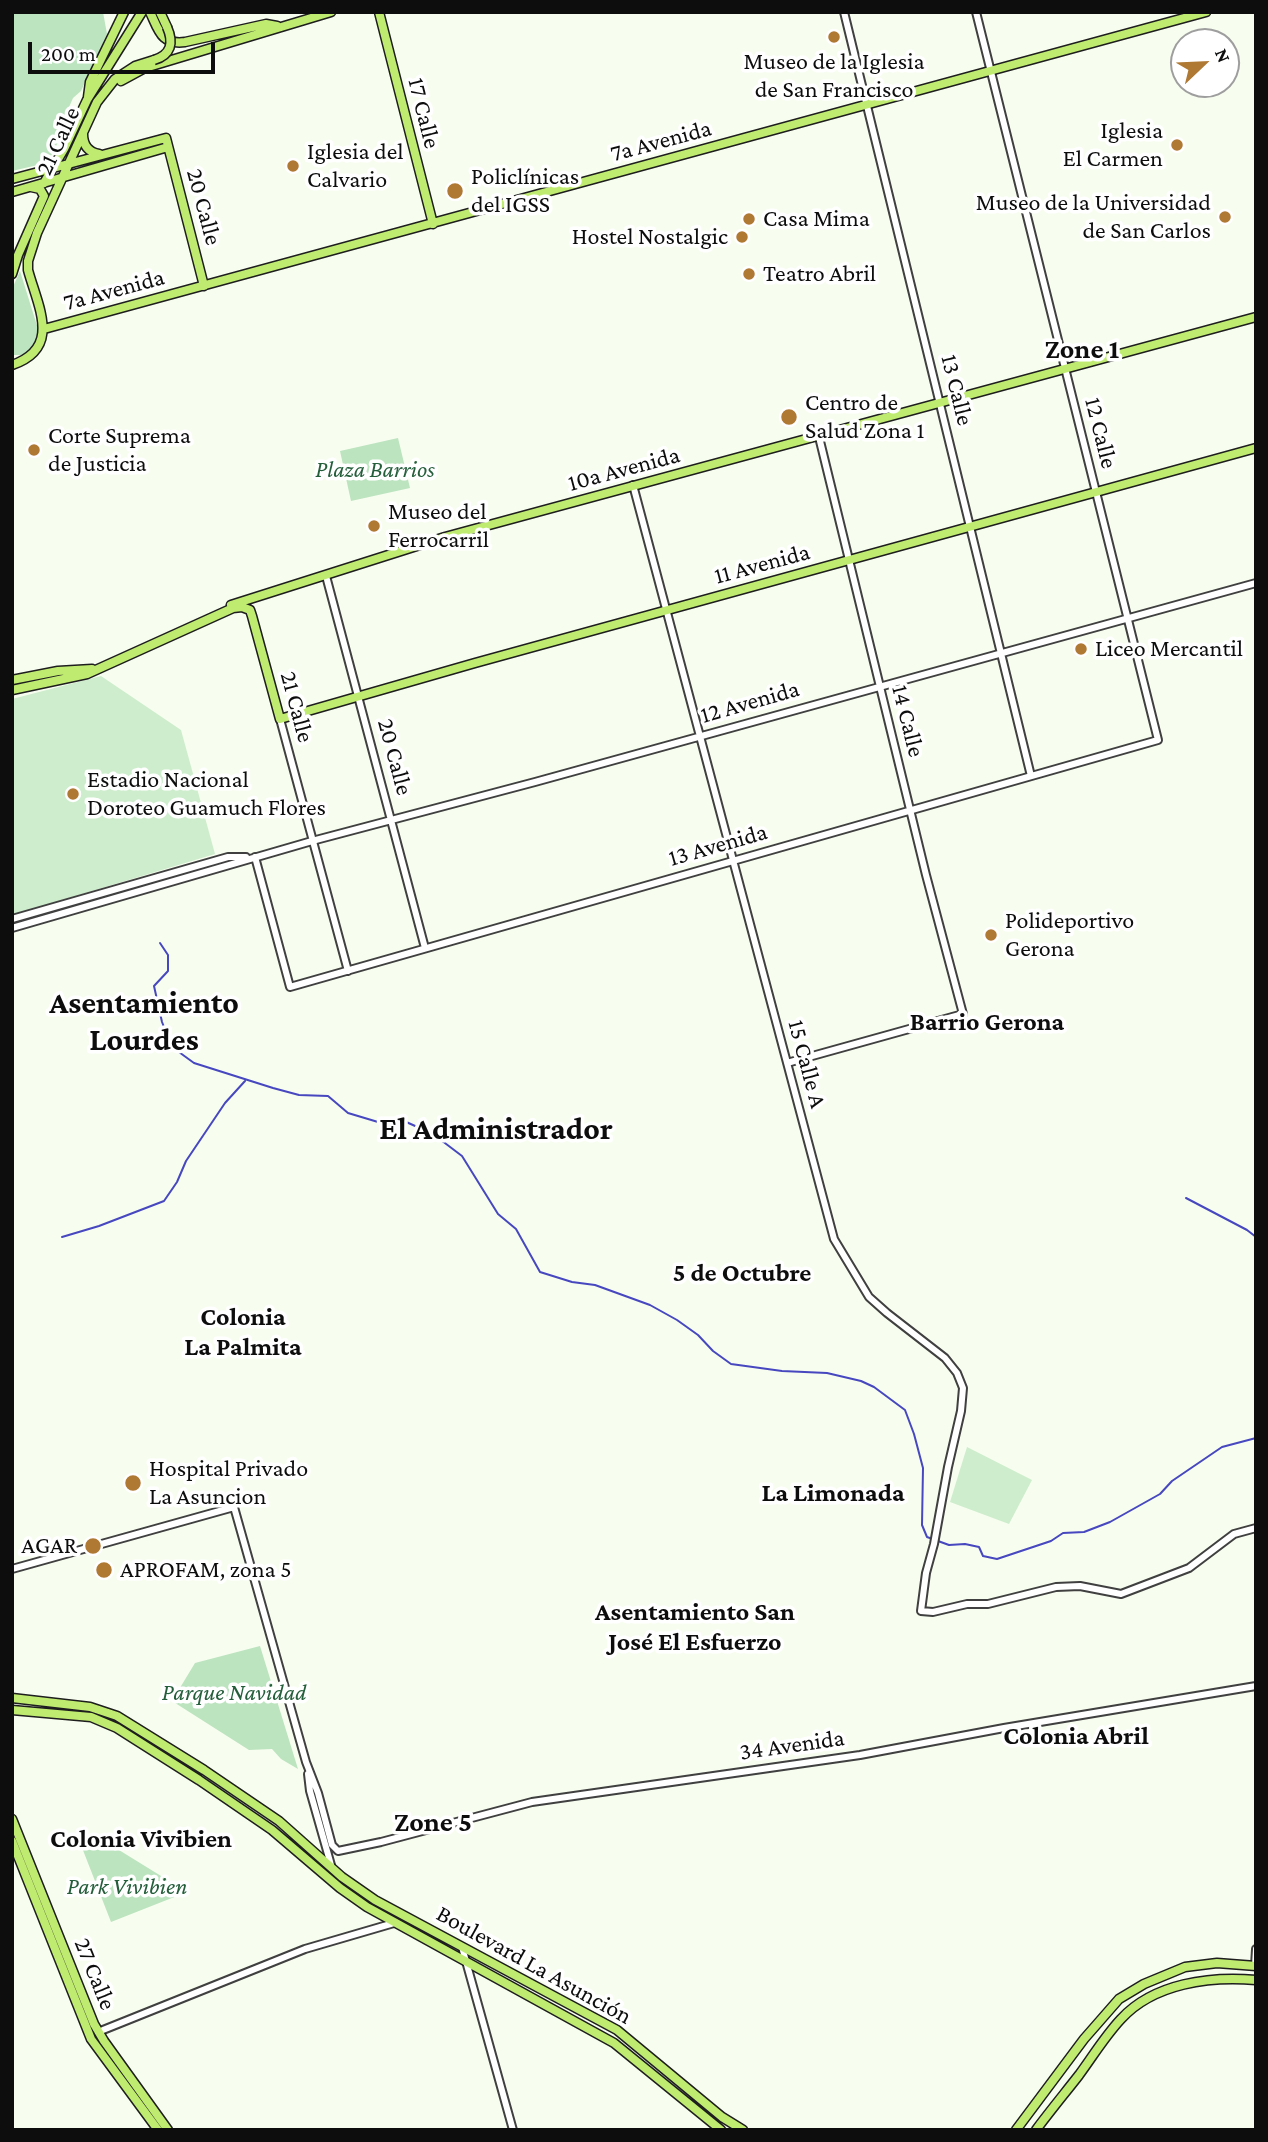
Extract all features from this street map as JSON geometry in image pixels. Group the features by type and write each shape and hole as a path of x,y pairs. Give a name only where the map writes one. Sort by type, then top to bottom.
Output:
{"main road":[{"path":"87,100 90,82 124,12"},
{"path":"140,15 150,12 160,34 173,43 185,43 266,24 280,26"},
{"path":"106,91 115,79 128,70 167,55 171,48 171,38 160,12"},
{"path":"106,91 145,68 331,12"},
{"name":"17 Calle","path":"379,12 433,224"},
{"name":"7a Avenida","path":"12,365 38,349 44,329 1206,12"},
{"name":"21 Calle","path":"44,183 87,100 140,15"},
{"name":"21 Calle","path":"44,329 28,267 37,233 97,102 106,91"},
{"path":"83,134 84,143 89,150 102,155"},
{"name":"20 Calle","path":"102,155 166,138 204,286"},
{"path":"12,192 168,147"},
{"path":"12,179 102,155"},
{"name":"21 Calle","path":"13,274 18,255 44,196 40,189 31,187"},
{"path":"13,274 37,233"},
{"name":"10a Avenida","path":"12,680 58,671 92,669 245,600 446,537 1256,317"},
{"path":"12,359 23,360"},
{"name":"11 Avenida","path":"280,719 1256,448"},
{"path":"252,616 255,604 274,593"},
{"path":"12,690 99,670 233,608 247,609 252,616"},
{"name":"21 Calle","path":"252,616 280,719"},
{"name":"Boulevard La Asunción","path":"12,1698 90,1707 117,1716 279,1821 349,1883 375,1900 617,2030 722,2117 743,2130"},
{"name":"Boulevard La Asunción","path":"12,1710 83,1716 117,1728 272,1830 340,1888 394,1923 614,2043 721,2130"},
{"name":"27 Calle","path":"12,1819 94,2032 168,2130"},
{"name":"27 Calle","path":"12,1841 65,1978 94,2032 158,2130"},
{"path":"1016,2130 1065,2064 1119,1999 1163,1974 1185,1967 1217,1964 1255,1968"},
{"path":"65,1978 73,1983 94,2032"},
{"path":"1036,2130 1122,2017 1149,1998 1188,1982 1217,1979 1256,1980"},
{"path":"1106,2013 1118,2022"},
{"path":"1065,2064 1079,2075"}],"street":[{"name":"13 Calle","path":"844,12 1031,776"},
{"name":"12 Calle","path":"976,12 1158,740"},
{"name":"14 Calle","path":"787,1063 963,1014 819,437"},
{"name":"15 Calle A","path":"633,485 834,1239 869,1297 887,1314 946,1358 961,1382 961,1411 937,1533 926,1573 921,1611 933,1612 967,1604 988,1604 1056,1587 1080,1586 1121,1594 1189,1568 1234,1534 1256,1528"},
{"name":"20 Calle","path":"326,576 425,948"},
{"name":"12 Avenida","path":"12,929 312,841 1256,583"},
{"name":"21 Calle","path":"280,719 348,971"},
{"name":"13 Avenida","path":"255,857 290,987 1158,740"},
{"name":"12 Avenida","path":"12,919 228,857 255,857"},
{"path":"12,1569 234,1507 306,1762 310,1791 333,1869"},
{"name":"34 Avenida","path":"306,1762 332,1846 336,1850 381,1842 532,1802 860,1755 1256,1686"},
{"path":"94,2032 305,1949 394,1923"},
{"path":"462,1947 513,2130"},
{"path":"1255,1968 1256,1949"}],"green space":[{"path":"12,12 103,12 107,34 81,91 73,98 59,130 59,140 49,160 12,171"},
{"path":"20,271 39,337 32,350 23,355 12,355 12,289"},
{"name":"Plaza Barrios","path":"398,438 410,488 351,501 340,451"},
{"path":"101,676 181,730 215,854 12,915 12,699"},
{"path":"967,1447 1032,1480 1009,1524 950,1502"},
{"name":"Parque Navidad","path":"260,1646 298,1769 281,1759 272,1749 249,1750 172,1701 195,1663"},
{"name":"Park Vivibien","path":"93,1834 187,1892 111,1922 79,1840"}],"waterway":[{"path":"160,943 168,955 168,971 154,986 162,1022 172,1047 194,1063 299,1095 328,1096 348,1113 378,1122 404,1121 433,1134 462,1156 498,1214 516,1229 540,1272 572,1282 595,1285 650,1305 698,1335 713,1351 731,1364 782,1371 827,1373 861,1381 874,1387 905,1410 923,1468 922,1525 927,1537 949,1545 979,1547 983,1556 997,1559 1051,1541 1063,1533 1084,1532 1110,1522 1160,1494 1172,1481 1222,1447 1256,1438"},
{"path":"62,1237 164,1201 177,1182 186,1161 225,1103 245,1081"},
{"path":"1186,1198 1256,1237"}],"place":[{"name":"Museo de la Iglesia de San Francisco","path":"834,37"},
{"name":"Iglesia El Carmen","path":"1177,145"},
{"name":"Iglesia del Calvario","path":"293,166"},
{"name":"Policlínicas del IGSS","path":"455,191"},
{"name":"Museo de la Universidad de San Carlos","path":"1225,217"},
{"name":"Casa Mima","path":"749,219"},
{"name":"Hostel Nostalgic","path":"742,237"},
{"name":"Teatro Abril","path":"749,274"},
{"name":"Centro de Salud Zona 1","path":"789,417"},
{"name":"Corte Suprema de Justicia","path":"34,450"},
{"name":"Museo del Ferrocarril","path":"374,526"},
{"name":"Liceo Mercantil","path":"1081,649"},
{"name":"Estadio Nacional Doroteo Guamuch Flores","path":"73,794"},
{"name":"Polideportivo Gerona","path":"991,935"},
{"name":"Hospital Privado La Asuncion","path":"133,1483"},
{"name":"AGAR","path":"93,1546"},
{"name":"APROFAM, zona 5","path":"104,1570"}],"district":[{"name":"Zone 1","path":"1082,349"},
{"name":"Asentamiento Lourdes","path":"144,1022"},
{"name":"Barrio Gerona","path":"987,1022"},
{"name":"El Administrador","path":"496,1129"},
{"name":"5 de Octubre","path":"742,1273"},
{"name":"Colonia La Palmita","path":"243,1332"},
{"name":"La Limonada","path":"833,1493"},
{"name":"Asentamiento San José El Esfuerzo","path":"695,1627"},
{"name":"Colonia Abril","path":"1076,1736"},
{"name":"Zone 5","path":"433,1822"},
{"name":"Colonia Vivibien","path":"141,1839"}]}
